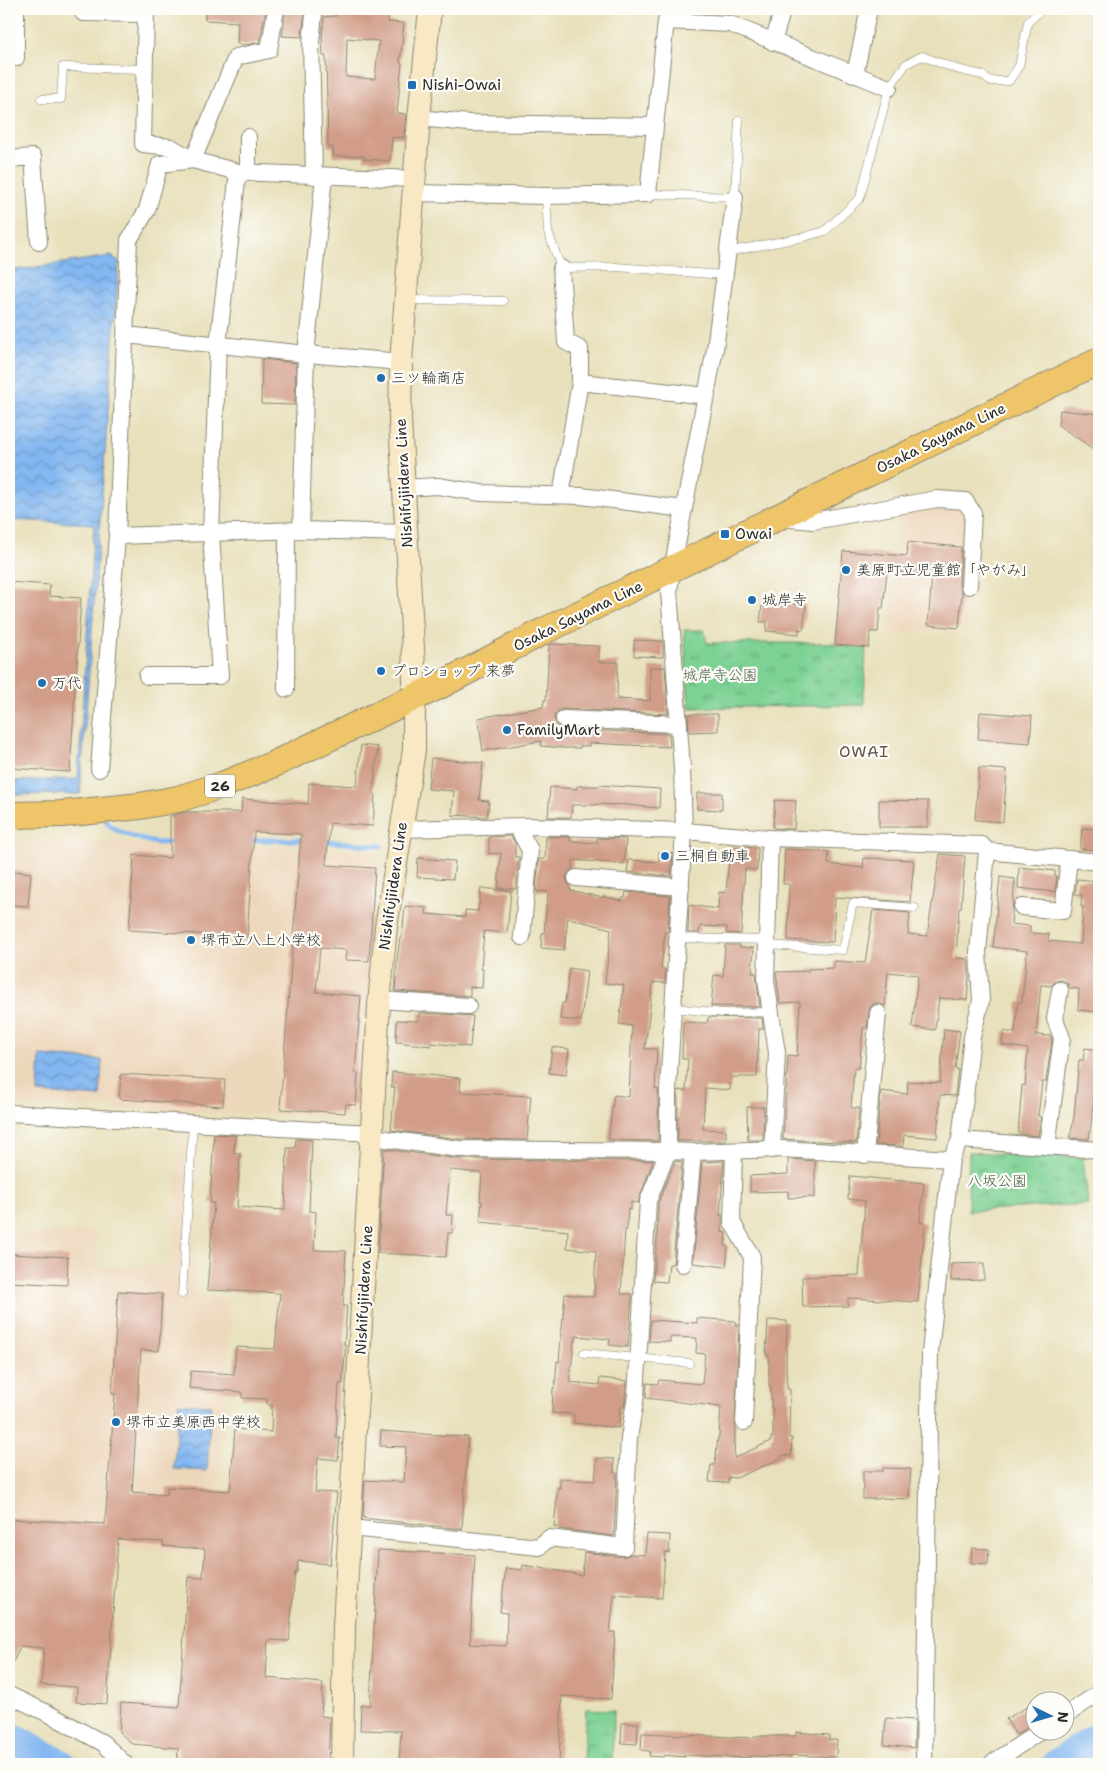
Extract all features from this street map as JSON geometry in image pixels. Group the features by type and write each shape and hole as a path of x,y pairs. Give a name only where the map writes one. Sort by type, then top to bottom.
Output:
{"main road":[{"name":"Nishifujiidera Line","path":"342,1764 344,1626 379,1000 386,927 414,750 415,697 400,420 401,362 419,118 430,9"},
{"name":"Osaka Sayama Line","path":"9,815 62,814 140,806 178,799 222,785 272,764 441,685 544,631 1099,361"}],"street":[{"path":"9,58 16,58 16,9"},
{"path":"83,9 83,13 146,12 143,144 171,147 193,160 243,172 319,176 415,186 546,196 648,194 666,21 730,24 889,88"},
{"path":"193,160 236,57 269,50 276,9"},
{"path":"773,42 783,9"},
{"path":"855,74 869,9"},
{"path":"286,690 294,530 319,176 312,42 314,14"},
{"path":"419,118 469,123 654,126"},
{"path":"147,676 220,676 211,533 218,345 248,137"},
{"path":"9,159 33,157 39,242"},
{"path":"99,769 117,536 129,240 146,210 160,164 193,160"},
{"path":"350,1528 539,1547 549,1538 624,1547 629,1438 636,1395 648,1202 668,1151 668,1090 684,831 679,724 669,591 715,349 734,197"},
{"path":"561,268 566,342 580,349 580,382 561,495"},
{"path":"126,335 401,362"},
{"path":"580,382 707,396"},
{"path":"403,488 438,486 481,492 581,496 684,509"},
{"path":"778,518 813,521 937,499 965,502 974,513 969,586"},
{"path":"117,536 294,530 406,533"},
{"path":"564,719 679,724"},
{"path":"401,829 517,827 684,831 770,838 982,845 987,851 978,952 981,1001 972,1037 960,1140 951,1159 930,1352 924,1764"},
{"path":"517,827 530,850 522,937"},
{"path":"770,838 766,980 777,1053 772,1150"},
{"path":"987,851 1099,862"},
{"path":"1022,907 1063,911 1069,858"},
{"path":"576,878 681,887"},
{"path":"1047,1146 1062,1038 1055,1019 1060,990"},
{"path":"379,1000 468,1006"},
{"path":"866,1155 878,1013"},
{"path":"9,1113 372,1135 460,1149 734,1152 781,1149 951,1159"},
{"path":"960,1140 1099,1150"},
{"path":"683,1264 693,1152"},
{"path":"734,1152 732,1222 752,1257 744,1422"},
{"path":"1076,1708 1099,1693"},
{"path":"9,1695 50,1714 102,1743 125,1764"},
{"path":"991,1764 1027,1740"}],"lane":[{"path":"727,252 825,231 860,198 889,88 906,64 922,56 956,69 982,75 990,81 1009,81 1019,66 1028,22 1042,9"},
{"path":"41,99 61,99 64,67 145,69"},
{"path":"648,194 734,197 739,120"},
{"path":"546,196 548,232 561,268 616,267 724,275"},
{"path":"406,300 503,301"},
{"path":"678,938 767,942 843,950 853,903 915,908"},
{"path":"674,1008 723,1014 771,1012"},
{"path":"182,1294 193,1124"},
{"path":"584,1354 689,1363"}],"shaded area":[{"path":"935,506 961,508 969,515 967,627 889,635 899,513"},
{"name":"堺市立八上小学校","path":"9,839 346,850 380,854 363,1107 353,1107 351,1118 9,1104 13,1027 9,1027"},
{"name":"堺市立美原西中学校","path":"178,1145 200,1145 193,1295 231,1299 216,1556 119,1547 87,1551 9,1545 9,1234 96,1232 95,1266 172,1266"}],"green space":[{"name":"城岸寺公園","path":"684,630 704,630 707,643 866,643 864,705 689,708"},
{"name":"八坂公園","path":"969,1152 1083,1158 1088,1204 968,1211"},
{"path":"586,1709 614,1710 612,1762 583,1762"}],"water":[{"path":"111,256 119,261 80,794 9,795 9,781 78,779 94,524 9,520 9,271"},
{"path":"40,1056 102,1060 100,1097 38,1093"},
{"path":"178,1403 211,1405 207,1471 174,1469"}],"building":[{"path":"205,9 266,9 260,42 246,45 237,44 238,22 205,20"},
{"path":"336,9 390,9 388,22 404,23 397,113 406,114 404,138 392,137 390,161 364,159 364,156 333,156 333,147 328,147 326,56 323,56 322,38 324,17 336,16","holes":["347,38 379,41 375,79 346,77"]},
{"path":"286,10 305,11 302,37 282,36"},
{"path":"262,359 296,363 295,405 261,404"},
{"path":"1060,410 1099,414 1099,453 1058,425"},
{"path":"908,542 961,547 959,585 962,593 959,628 928,625 932,575 887,571 883,608 880,608 878,632 870,632 869,648 835,645 843,551 907,556"},
{"name":"万代","path":"9,582 50,585 49,596 81,598 70,772 9,768"},
{"path":"767,601 806,605 803,630 799,629 799,634 766,631 767,622 760,622 762,606 766,606"},
{"path":"634,640 663,641 663,657 634,656"},
{"path":"551,644 599,646 599,662 618,662 617,699 650,701 650,667 665,667 668,714 564,709 559,710 555,714 554,719 558,727 564,729 669,734 670,747 589,743 589,746 580,746 580,748 564,748 541,746 541,741 483,751 478,718 543,707 544,700 546,700 549,646"},
{"path":"980,712 1032,716 1030,743 978,739"},
{"path":"688,714 718,714 718,731 689,732"},
{"path":"361,745 378,747 373,793 375,794 373,826 330,823 326,865 375,868 369,961 345,960 346,950 320,948 316,992 361,996 355,1073 358,1073 356,1105 346,1104 345,1113 280,1109 301,834 254,832 247,937 129,930 134,855 170,858 170,816 186,812 241,812 242,799 308,804 309,783 357,786"},
{"path":"431,758 483,763 479,800 489,801 487,817 452,815 454,791 428,789"},
{"path":"979,768 1007,770 1003,822 975,820"},
{"path":"600,785 660,789 659,808 616,804 572,805 571,817 548,817 550,787 577,789 577,786"},
{"path":"697,793 722,793 722,810 697,809"},
{"path":"775,800 796,801 794,829 773,828"},
{"path":"879,800 928,801 928,827 879,827"},
{"path":"1082,828 1096,829 1094,850 1080,849"},
{"path":"511,836 515,843 515,857 519,857 516,889 498,888 501,853 489,854 489,837"},
{"path":"546,837 570,837 570,841 597,843 597,838 626,839 624,864 573,860 572,869 566,877 570,890 622,901 625,898 626,892 670,896 668,932 665,932 661,969 665,969 665,983 653,982 645,1049 657,1049 655,1089 658,1089 658,1141 608,1140 614,1095 629,1097 632,1026 619,1024 624,985 605,983 611,929 568,918 564,950 541,948 548,892 536,891 539,859 545,859"},
{"path":"730,846 758,848 757,870 745,869 741,934 726,933 727,927 700,926 699,933 688,933 689,905 718,909 719,892 726,893"},
{"path":"785,849 829,852 828,864 863,868 864,858 914,860 910,902 835,897 833,942 788,940 789,884 783,884"},
{"path":"659,852 673,853 671,876 627,872 629,860 659,862"},
{"path":"940,854 965,856 956,958 968,959 967,1000 939,998 935,1030 912,1027 918,975 888,972 885,1006 878,1003 873,1004 870,1008 867,1028 863,1028 859,1068 854,1068 851,1108 859,1108 856,1143 783,1139 788,1055 797,1056 800,1002 780,1003 776,972 834,968 834,961 865,963 873,910 910,913 908,934 927,936"},
{"path":"418,858 455,861 453,879 417,877"},
{"path":"1019,867 1055,871 1055,876 1057,876 1055,892 1018,888"},
{"path":"13,871 31,873 28,906 11,905"},
{"path":"1000,877 1015,879 1011,924 1030,926 1030,933 1049,934 1048,941 1081,944 1083,907 1081,907 1082,895 1075,894 1077,879 1099,881 1097,916 1099,916 1099,1012 1078,1010 1079,989 1070,988 1062,980 1056,981 1051,986 1041,985 1036,1035 1051,1036 1052,1039 1046,1082 1042,1082 1038,1116 1041,1117 1038,1136 1018,1134 1022,1085 1025,1086 1028,1049 1002,1045 1004,1031 1015,1033 1018,1002 1022,1002 1027,951 993,947"},
{"path":"481,888 511,891 507,933 484,931 481,969 483,969 482,988 470,987 470,996 395,991 397,960 400,938 402,938 405,906 427,908 426,914 465,917 465,910 478,911"},
{"path":"725,945 740,945 740,947 754,948 752,973 756,973 760,1007 711,1006 714,975 723,976"},
{"path":"569,968 587,971 581,1021 560,1019 562,1003 565,1003"},
{"path":"419,1013 473,1016 470,1047 431,1043 431,1046 396,1042 397,1020 419,1021"},
{"path":"710,1017 762,1018 763,1029 759,1029 757,1077 731,1077 730,1090 705,1088 703,1129 726,1130 726,1141 678,1141 678,1090 686,1091 688,1059 682,1059 683,1022 707,1023"},
{"path":"944,1029 960,1031 955,1068 958,1069 955,1096 940,1095 937,1138 904,1135 903,1146 876,1145 881,1091 907,1094 908,1081 940,1083"},
{"path":"552,1047 569,1049 566,1075 549,1073"},
{"path":"1085,1048 1099,1050 1098,1085 1096,1085 1089,1139 1070,1138 1074,1117 1079,1060 1083,1060"},
{"path":"392,1072 461,1078 460,1092 531,1096 527,1140 460,1139 391,1130 395,1087 391,1087"},
{"path":"121,1074 225,1080 223,1106 119,1099"},
{"path":"747,1107 764,1107 763,1140 748,1140"},
{"path":"214,1134 235,1135 234,1153 240,1153 237,1207 285,1210 287,1148 295,1148 296,1139 312,1140 309,1211 316,1212 314,1250 346,1251 343,1306 347,1306 344,1345 346,1345 342,1384 339,1384 336,1438 340,1438 338,1460 318,1458 315,1492 337,1493 330,1564 298,1561 297,1572 295,1572 289,1641 268,1640 266,1678 323,1683 321,1716 330,1717 328,1764 177,1764 178,1748 132,1744 119,1732 121,1703 179,1707 188,1577 203,1578 205,1549 163,1546 163,1542 118,1539 107,1704 76,1702 77,1687 41,1685 44,1648 20,1646 9,1672 9,1519 105,1524 115,1394 112,1394 118,1291 162,1294 159,1351 141,1350 132,1492 167,1495 167,1487 230,1491 235,1429 271,1432 272,1405 267,1405 267,1399 242,1398 242,1392 189,1388 191,1371 234,1374 236,1347 275,1349 280,1293 207,1290 214,1203 210,1203"},
{"path":"384,1149 459,1159 653,1161 638,1203 631,1202 631,1210 628,1209 627,1230 625,1230 621,1294 632,1294 628,1347 609,1345 610,1339 576,1336 576,1341 574,1341 570,1382 599,1385 600,1378 627,1381 624,1407 620,1407 619,1428 574,1423 574,1414 552,1413 553,1388 555,1388 557,1361 559,1362 565,1294 594,1297 596,1251 567,1248 568,1231 480,1222 482,1173 450,1170 446,1215 453,1215 452,1233 448,1233 446,1257 378,1253"},
{"path":"788,1159 815,1161 815,1197 788,1198 788,1191 750,1192 750,1176 788,1174"},
{"path":"675,1161 682,1162 673,1264 669,1264 667,1282 653,1281 658,1203"},
{"path":"724,1161 720,1215 722,1215 722,1232 726,1233 725,1246 728,1246 726,1267 693,1263 702,1162"},
{"path":"850,1176 924,1183 920,1222 925,1223 918,1302 848,1298 848,1306 803,1307 802,1277 859,1275 865,1201 848,1199"},
{"path":"9,1254 68,1257 67,1285 9,1282"},
{"path":"984,1263 984,1280 951,1281 951,1264"},
{"path":"697,1318 735,1321 735,1325 739,1325 734,1458 771,1441 771,1437 773,1437 773,1408 771,1408 771,1386 769,1386 769,1355 766,1355 768,1320 787,1321 786,1364 787,1389 790,1389 789,1438 792,1438 791,1456 783,1455 782,1458 736,1478 729,1477 728,1483 709,1482 711,1465 715,1465 721,1407 646,1398 647,1383 658,1384 659,1380 702,1384 705,1354 696,1353 697,1338 670,1337 670,1342 649,1341 651,1320 697,1323"},
{"path":"381,1431 468,1437 462,1529 363,1518 365,1480 404,1482 406,1447 380,1446"},
{"path":"597,1458 614,1459 614,1473 617,1473 614,1536 554,1527 560,1479 595,1481"},
{"path":"883,1468 911,1469 909,1499 863,1499 863,1471 883,1471"},
{"path":"647,1534 670,1535 669,1553 665,1552 662,1598 614,1595 610,1632 615,1632 611,1699 562,1696 559,1764 399,1764 401,1731 360,1730 361,1705 370,1705 378,1550 475,1555 470,1644 506,1646 507,1613 500,1612 506,1568 522,1570 523,1565 582,1575 584,1552 623,1557 631,1554 645,1555"},
{"path":"972,1548 989,1549 988,1564 971,1563"},
{"path":"1026,1708 1026,1728 1016,1735 1006,1719"},
{"path":"886,1718 915,1720 914,1748 884,1745"},
{"path":"622,1723 638,1723 637,1744 621,1743"},
{"path":"796,1732 829,1735 829,1740 837,1740 836,1757 791,1755 791,1757 749,1756 749,1758 664,1755 663,1757 649,1756 650,1751 641,1750 642,1733 754,1738 754,1736 796,1736"}],"waterway":[{"path":"106,821 121,832 145,840 157,843 177,842"},
{"path":"248,840 307,840"},
{"path":"323,841 381,846"},
{"path":"9,1736 60,1764"},
{"path":"1057,1764 1099,1737"}],"place":[{"name":"Nishi-Owai","path":"412,85"},
{"name":"三ツ輪商店","path":"381,378"},
{"name":"Owai","path":"725,534"},
{"name":"美原町立児童館「やがみ」","path":"846,570"},
{"name":"城岸寺","path":"752,600"},
{"name":"プロショップ 来夢","path":"381,671"},
{"name":"万代","path":"42,683"},
{"name":"FamilyMart","path":"507,730"},
{"name":"三桐自動車","path":"665,856"},
{"name":"堺市立八上小学校","path":"191,940"},
{"name":"堺市立美原西中学校","path":"116,1422"}],"district":[{"name":"OWAI","path":"864,751"}]}
